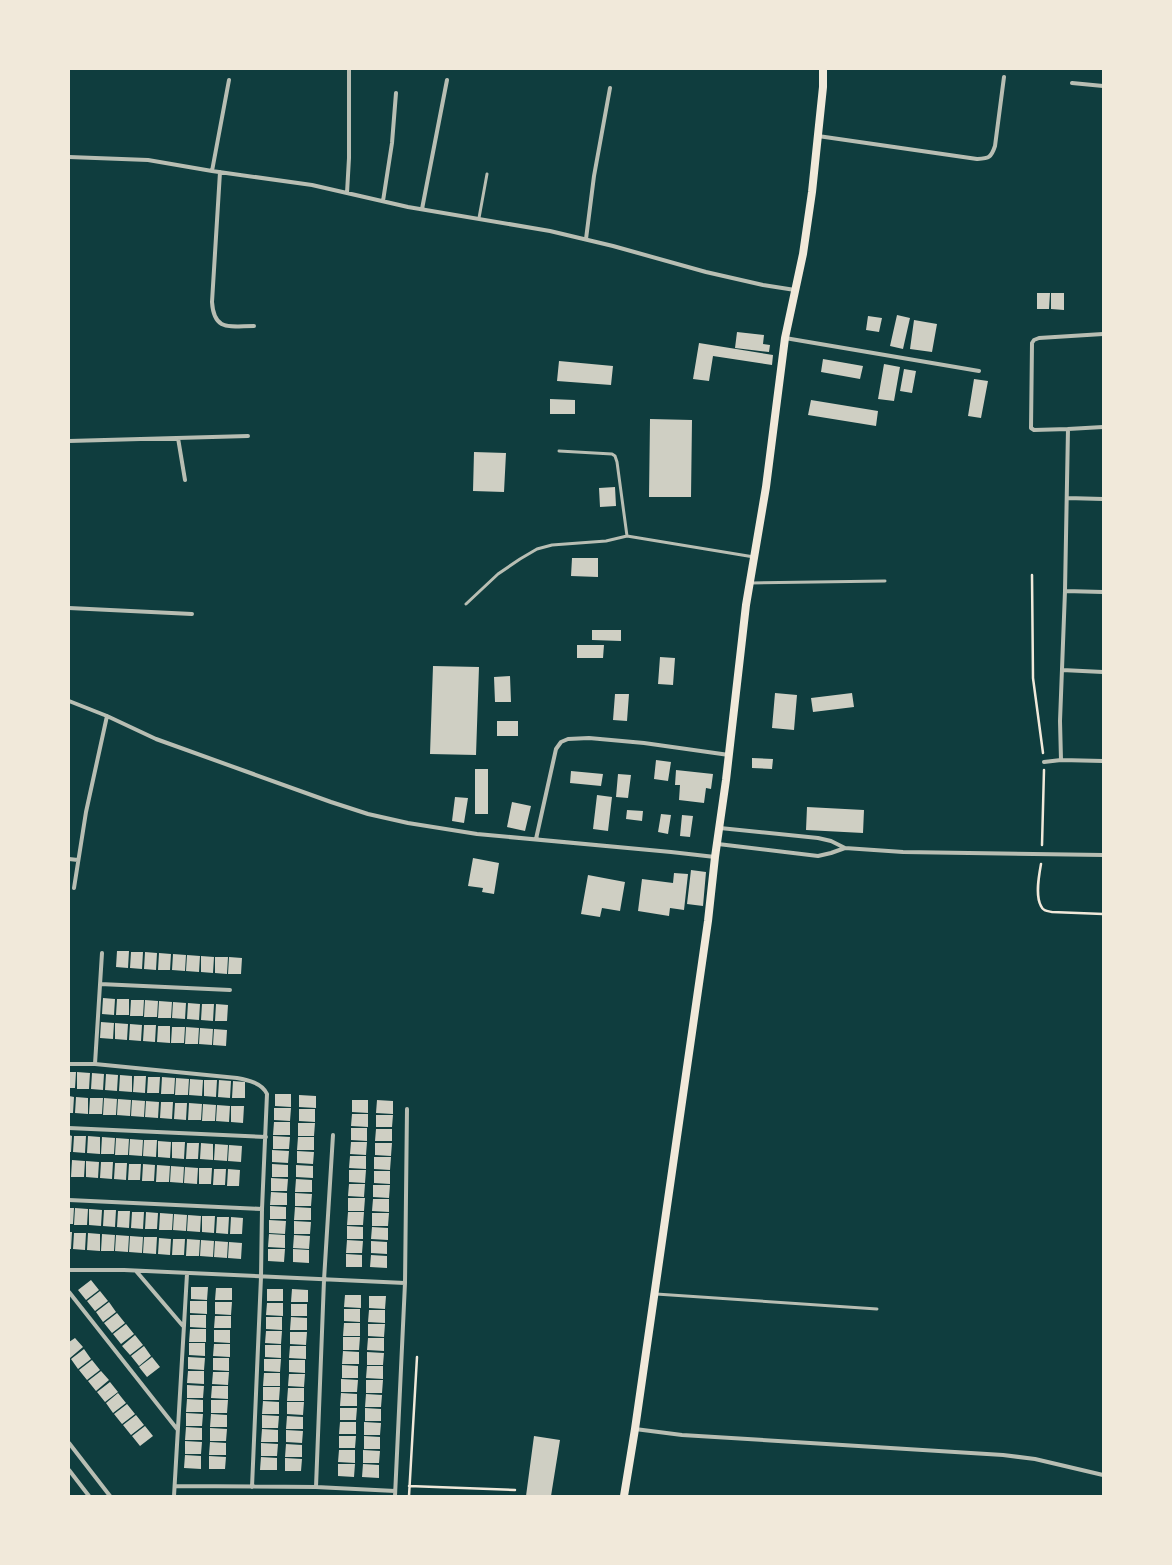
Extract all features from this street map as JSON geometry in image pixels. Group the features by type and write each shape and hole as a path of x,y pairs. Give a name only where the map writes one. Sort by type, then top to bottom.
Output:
{"main road":[{"path":"624,1496 691,1042 715,857 718,844 749,583 766,487 785,338 803,254 812,192 823,87 823,69"}],"street":[{"path":"347,194 349,158 349,69"},
{"path":"818,136 977,159 988,158 992,154 995,146 1004,77"},
{"path":"212,171 229,80"},
{"path":"422,209 447,80"},
{"path":"1072,83 1103,86"},
{"path":"586,239 596,168 610,88"},
{"path":"383,201 392,143 396,93"},
{"path":"69,157 148,160 212,171 312,185 408,207 550,231 586,239 706,272 763,285 795,290"},
{"path":"220,172 212,302 213,312 215,319 225,326 254,326"},
{"path":"1103,334 1039,338 1034,340 1032,343 1031,428 1034,430 1103,427"},
{"path":"785,338 979,372"},
{"path":"1061,760 1060,721 1065,591 1068,429"},
{"path":"69,441 248,436"},
{"path":"178,438 185,480"},
{"path":"1067,498 1103,499"},
{"path":"1065,591 1103,592"},
{"path":"69,608 192,614"},
{"path":"1062,670 1103,672"},
{"path":"69,701 107,716 156,739 368,814 408,823 477,834 715,857"},
{"path":"74,888 86,812 107,716"},
{"path":"536,839 556,749 561,742 568,739 589,738 729,755"},
{"path":"1044,762 1061,760 1103,761"},
{"path":"720,828 818,838 831,841 845,848 903,852 1103,855"},
{"path":"718,844 818,856 845,848"},
{"path":"69,859 78,860"},
{"path":"96,1064 102,953"},
{"path":"100,984 230,990"},
{"path":"69,1064 96,1064 238,1078 256,1083 265,1090 268,1098 262,1209 261,1277 252,1487"},
{"path":"395,1496 405,1283 407,1109"},
{"path":"69,1128 266,1137"},
{"path":"316,1487 324,1280 333,1135"},
{"path":"69,1200 262,1209"},
{"path":"69,1270 136,1271 405,1283"},
{"path":"136,1271 184,1326"},
{"path":"174,1496 187,1274"},
{"path":"69,1292 178,1430"},
{"path":"635,1429 682,1435 1035,1458 1103,1475"},
{"path":"69,1443 110,1496"},
{"path":"69,1470 89,1496"},
{"path":"175,1486 316,1487 395,1491"}],"lane":[{"path":"479,218 488,174"},
{"path":"559,451 612,454 615,456 627,536"},
{"path":"466,604 498,574 537,549 552,545 606,541 627,536 754,557"},
{"path":"749,583 885,581"},
{"path":"655,1294 878,1309"}],"path":[{"path":"1032,575 1033,678 1044,762"},
{"path":"409,1496 417,1357"},
{"path":"409,1486 514,1490"}],"building":[{"path":"1037,293 1050,293 1049,309 1037,309"},
{"path":"1051,293 1064,293 1064,310 1051,309"},
{"path":"897,315 910,318 903,349 890,346"},
{"path":"868,316 882,318 879,332 866,330"},
{"path":"914,320 937,324 932,352 910,349"},
{"path":"737,332 764,335 763,344 770,345 769,352 735,348"},
{"path":"699,343 773,355 772,365 713,356 709,381 693,379"},
{"path":"823,359 863,366 860,379 821,372"},
{"path":"559,361 613,366 611,385 557,381"},
{"path":"884,364 900,367 894,401 878,399"},
{"path":"904,369 916,371 912,393 900,391"},
{"path":"974,379 988,381 981,418 968,416"},
{"path":"550,399 575,400 575,414 550,414"},
{"path":"811,400 878,411 876,426 808,415"},
{"path":"650,419 692,420 691,497 649,497"},
{"path":"474,452 506,453 504,492 473,491"},
{"path":"615,487 616,506 600,507 599,488"},
{"path":"572,558 598,558 598,577 571,576"},
{"path":"592,630 621,630 621,641 592,640"},
{"path":"577,645 604,645 603,658 577,658"},
{"path":"660,657 675,658 673,685 658,684"},
{"path":"433,666 479,667 476,755 430,754"},
{"path":"510,676 511,702 495,702 494,677"},
{"path":"775,693 797,695 794,730 772,728"},
{"path":"852,693 854,707 813,712 811,698"},
{"path":"615,694 629,694 627,721 613,720"},
{"path":"497,721 518,721 518,736 497,736"},
{"path":"752,758 773,759 772,769 752,768"},
{"path":"656,760 671,762 668,781 654,779"},
{"path":"475,769 488,769 488,814 475,814"},
{"path":"676,770 713,774 711,789 706,788 704,803 679,800 680,785 675,785"},
{"path":"571,771 603,774 601,786 570,783"},
{"path":"618,774 631,775 628,798 616,797"},
{"path":"597,795 612,797 608,831 593,829"},
{"path":"455,797 468,798 464,823 452,821"},
{"path":"512,802 531,806 525,831 507,827"},
{"path":"807,807 864,810 863,833 806,830"},
{"path":"627,810 643,811 642,821 626,819"},
{"path":"661,814 671,815 668,834 658,832"},
{"path":"682,815 693,816 690,837 680,836"},
{"path":"473,858 499,863 494,894 482,892 483,888 468,886"},
{"path":"691,870 706,872 703,906 687,904"},
{"path":"674,873 688,874 684,910 670,908 669,916 638,911 642,879 673,883"},
{"path":"588,875 625,882 620,911 602,908 600,917 581,914"},
{"path":"117,951 129,951 128,968 116,967"},
{"path":"131,952 143,952 142,969 130,968"},
{"path":"145,952 157,953 156,970 144,969"},
{"path":"159,953 171,954 170,970 158,970"},
{"path":"173,954 186,955 185,971 172,970"},
{"path":"187,955 200,956 199,972 186,971"},
{"path":"201,956 214,957 213,973 201,972"},
{"path":"215,957 228,957 227,974 215,973"},
{"path":"229,957 242,958 241,974 228,974"},
{"path":"103,998 115,999 114,1015 102,1014"},
{"path":"117,999 129,999 129,1015 116,1015"},
{"path":"131,1000 144,1000 143,1016 130,1016"},
{"path":"145,1000 158,1001 157,1017 144,1017"},
{"path":"159,1001 172,1002 171,1018 158,1018"},
{"path":"173,1002 186,1003 185,1019 172,1018"},
{"path":"188,1003 200,1004 199,1020 187,1019"},
{"path":"202,1004 214,1004 213,1021 201,1020"},
{"path":"216,1004 228,1005 227,1021 215,1021"},
{"path":"101,1022 114,1023 113,1039 100,1038"},
{"path":"115,1023 128,1024 127,1040 115,1039"},
{"path":"130,1024 142,1025 141,1041 129,1040"},
{"path":"144,1025 156,1025 155,1042 143,1041"},
{"path":"158,1026 170,1026 170,1043 157,1042"},
{"path":"172,1027 185,1027 184,1043 171,1043"},
{"path":"186,1027 199,1028 198,1044 185,1044"},
{"path":"200,1028 213,1029 212,1045 199,1044"},
{"path":"214,1029 227,1030 226,1046 213,1045"},
{"path":"69,1072 76,1072 75,1088 69,1088"},
{"path":"77,1072 90,1073 89,1089 77,1089"},
{"path":"92,1073 104,1074 103,1090 91,1089"},
{"path":"106,1074 118,1075 117,1091 105,1090"},
{"path":"120,1075 132,1076 132,1092 119,1091"},
{"path":"134,1076 146,1076 145,1093 133,1092"},
{"path":"148,1077 160,1077 159,1093 147,1093"},
{"path":"162,1077 175,1078 174,1094 161,1094"},
{"path":"176,1078 189,1079 188,1095 175,1095"},
{"path":"190,1079 203,1080 202,1096 189,1095"},
{"path":"204,1080 217,1080 216,1097 204,1096"},
{"path":"219,1080 231,1081 230,1098 218,1097"},
{"path":"233,1081 245,1082 245,1098 232,1098"},
{"path":"275,1094 291,1094 291,1107 275,1106"},
{"path":"299,1095 316,1096 316,1108 299,1107"},
{"path":"69,1096 74,1097 73,1113 69,1113"},
{"path":"76,1097 88,1098 88,1114 75,1113"},
{"path":"90,1098 103,1098 102,1114 89,1114"},
{"path":"104,1098 117,1099 116,1115 103,1115"},
{"path":"118,1099 131,1100 130,1116 117,1115"},
{"path":"132,1100 145,1101 144,1117 131,1116"},
{"path":"352,1100 368,1100 368,1113 352,1112"},
{"path":"377,1100 393,1101 393,1114 376,1113"},
{"path":"146,1101 159,1102 158,1118 145,1117"},
{"path":"161,1102 173,1102 172,1119 160,1118"},
{"path":"175,1103 187,1103 186,1120 174,1119"},
{"path":"189,1103 202,1104 201,1120 188,1120"},
{"path":"203,1104 216,1105 215,1121 202,1121"},
{"path":"217,1105 230,1106 229,1122 216,1121"},
{"path":"231,1106 244,1106 243,1123 231,1122"},
{"path":"274,1108 291,1108 290,1121 274,1120"},
{"path":"299,1109 315,1109 315,1122 299,1121"},
{"path":"352,1114 368,1114 368,1127 351,1126"},
{"path":"376,1115 393,1115 392,1127 376,1127"},
{"path":"274,1122 290,1122 290,1135 273,1135"},
{"path":"298,1123 315,1123 314,1136 298,1136"},
{"path":"351,1128 367,1128 367,1141 351,1140"},
{"path":"376,1129 392,1129 392,1141 375,1141"},
{"path":"69,1135 72,1136 71,1152 69,1152"},
{"path":"74,1136 86,1136 85,1153 73,1152"},
{"path":"88,1136 100,1137 100,1154 87,1153"},
{"path":"273,1136 290,1137 289,1149 273,1149"},
{"path":"102,1137 115,1138 114,1154 101,1154"},
{"path":"298,1137 314,1137 314,1150 297,1150"},
{"path":"116,1138 129,1139 128,1155 115,1155"},
{"path":"130,1139 143,1140 142,1156 129,1155"},
{"path":"144,1140 157,1140 156,1157 143,1156"},
{"path":"158,1141 171,1142 170,1158 158,1157"},
{"path":"172,1142 185,1142 184,1159 172,1158"},
{"path":"351,1142 367,1142 366,1155 350,1154"},
{"path":"187,1143 199,1143 198,1159 186,1159"},
{"path":"201,1143 213,1144 213,1160 200,1159"},
{"path":"375,1143 392,1143 391,1156 375,1155"},
{"path":"215,1144 228,1145 227,1161 214,1160"},
{"path":"229,1145 242,1146 241,1162 228,1161"},
{"path":"272,1150 289,1151 288,1163 272,1162"},
{"path":"297,1151 314,1152 313,1164 297,1163"},
{"path":"350,1156 366,1156 366,1169 349,1168"},
{"path":"374,1157 391,1157 390,1170 374,1169"},
{"path":"72,1160 85,1161 84,1177 71,1177"},
{"path":"86,1161 99,1162 98,1178 86,1177"},
{"path":"101,1162 113,1162 112,1179 100,1178"},
{"path":"115,1163 127,1163 126,1180 114,1179"},
{"path":"129,1164 141,1164 140,1180 128,1180"},
{"path":"143,1164 155,1165 154,1181 142,1181"},
{"path":"272,1164 288,1165 288,1177 272,1177"},
{"path":"157,1165 170,1166 169,1182 156,1182"},
{"path":"296,1165 313,1166 313,1178 296,1177"},
{"path":"171,1166 184,1167 183,1183 170,1182"},
{"path":"185,1167 198,1168 197,1184 184,1183"},
{"path":"199,1168 212,1168 211,1184 199,1184"},
{"path":"214,1169 226,1169 225,1185 213,1185"},
{"path":"228,1169 240,1170 239,1186 227,1186"},
{"path":"349,1170 366,1170 365,1183 349,1182"},
{"path":"374,1171 390,1171 390,1184 374,1183"},
{"path":"271,1178 288,1179 287,1191 271,1191"},
{"path":"296,1179 312,1180 312,1192 295,1192"},
{"path":"349,1184 365,1184 364,1197 348,1196"},
{"path":"373,1185 390,1185 389,1198 373,1197"},
{"path":"271,1192 287,1193 287,1205 270,1205"},
{"path":"295,1193 312,1194 311,1206 295,1206"},
{"path":"348,1198 365,1198 364,1211 348,1211"},
{"path":"373,1199 389,1199 389,1212 372,1211"},
{"path":"270,1206 286,1207 286,1219 270,1219"},
{"path":"295,1207 311,1208 311,1220 294,1220"},
{"path":"69,1208 74,1208 73,1224 69,1224"},
{"path":"75,1208 88,1209 87,1225 74,1225"},
{"path":"89,1209 102,1210 101,1226 89,1225"},
{"path":"104,1210 116,1210 115,1227 103,1226"},
{"path":"118,1211 130,1211 129,1228 117,1227"},
{"path":"132,1212 144,1212 143,1229 131,1228"},
{"path":"146,1212 158,1213 157,1229 145,1229"},
{"path":"348,1212 364,1212 363,1225 347,1225"},
{"path":"160,1213 173,1214 172,1230 159,1230"},
{"path":"372,1213 389,1213 388,1226 372,1226"},
{"path":"174,1214 187,1215 186,1231 173,1230"},
{"path":"188,1215 201,1216 200,1232 187,1231"},
{"path":"202,1216 215,1216 214,1233 202,1232"},
{"path":"217,1217 229,1217 228,1234 216,1233"},
{"path":"231,1217 243,1218 242,1234 230,1234"},
{"path":"269,1220 286,1221 285,1234 269,1233"},
{"path":"294,1221 311,1222 310,1234 294,1234"},
{"path":"347,1226 363,1227 363,1239 347,1239"},
{"path":"372,1227 388,1228 388,1240 371,1239"},
{"path":"69,1232 72,1232 71,1249 69,1249"},
{"path":"74,1233 86,1233 85,1250 73,1249"},
{"path":"88,1233 100,1234 100,1251 87,1250"},
{"path":"102,1234 115,1235 114,1251 101,1251"},
{"path":"269,1234 285,1235 285,1248 268,1247"},
{"path":"116,1235 129,1236 128,1252 115,1251"},
{"path":"294,1235 310,1236 309,1249 293,1248"},
{"path":"130,1236 143,1237 142,1253 129,1252"},
{"path":"144,1237 157,1237 156,1254 143,1253"},
{"path":"159,1238 171,1239 170,1255 158,1254"},
{"path":"173,1239 185,1239 184,1255 172,1255"},
{"path":"187,1239 200,1240 199,1256 186,1256"},
{"path":"201,1240 214,1241 213,1257 200,1256"},
{"path":"347,1240 363,1241 362,1253 346,1253"},
{"path":"215,1241 228,1242 227,1258 214,1257"},
{"path":"371,1241 387,1242 387,1254 371,1253"},
{"path":"229,1242 242,1243 241,1259 228,1258"},
{"path":"268,1249 285,1249 284,1262 268,1261"},
{"path":"293,1249 309,1250 309,1263 293,1262"},
{"path":"346,1254 362,1255 362,1267 346,1267"},
{"path":"371,1255 387,1256 387,1268 370,1267"},
{"path":"91,1280 99,1290 86,1300 78,1290"},
{"path":"191,1287 208,1287 207,1300 191,1299"},
{"path":"216,1288 232,1288 232,1300 215,1300"},
{"path":"267,1289 283,1289 283,1301 267,1301"},
{"path":"292,1289 308,1290 308,1302 291,1302"},
{"path":"100,1291 108,1301 95,1311 87,1301"},
{"path":"345,1295 361,1295 361,1308 344,1307"},
{"path":"369,1296 386,1296 385,1309 369,1308"},
{"path":"190,1301 207,1301 207,1314 190,1313"},
{"path":"109,1302 116,1312 103,1322 96,1312"},
{"path":"215,1302 232,1302 231,1315 215,1314"},
{"path":"267,1303 283,1303 283,1316 266,1315"},
{"path":"291,1304 307,1304 307,1316 291,1316"},
{"path":"344,1309 360,1309 360,1322 344,1321"},
{"path":"369,1310 385,1310 385,1323 368,1322"},
{"path":"117,1313 125,1323 112,1333 104,1323"},
{"path":"190,1315 206,1315 206,1328 190,1327"},
{"path":"215,1316 231,1316 231,1328 214,1328"},
{"path":"266,1317 282,1317 282,1330 266,1329"},
{"path":"291,1317 307,1318 307,1330 290,1330"},
{"path":"344,1323 360,1323 360,1336 343,1336"},
{"path":"126,1324 134,1334 121,1344 113,1334"},
{"path":"368,1324 385,1324 384,1337 368,1336"},
{"path":"190,1329 206,1329 206,1342 189,1342"},
{"path":"214,1330 230,1330 230,1343 214,1342"},
{"path":"266,1331 282,1331 281,1344 265,1343"},
{"path":"290,1332 307,1332 306,1345 290,1344"},
{"path":"135,1335 143,1345 130,1355 122,1346"},
{"path":"343,1337 360,1337 359,1350 343,1350"},
{"path":"75,1338 83,1347 70,1358 69,1342"},
{"path":"368,1338 384,1338 384,1351 367,1350"},
{"path":"189,1343 205,1343 205,1356 189,1355"},
{"path":"214,1344 230,1344 230,1357 213,1356"},
{"path":"265,1345 281,1345 281,1358 265,1357"},
{"path":"144,1346 151,1356 139,1366 131,1356"},
{"path":"290,1346 306,1346 306,1359 289,1358"},
{"path":"84,1349 91,1359 78,1369 71,1359"},
{"path":"343,1351 359,1352 359,1364 342,1364"},
{"path":"367,1352 384,1353 383,1365 367,1365"},
{"path":"152,1357 160,1367 147,1377 139,1367"},
{"path":"188,1357 205,1358 204,1370 188,1369"},
{"path":"213,1358 229,1358 229,1371 213,1370"},
{"path":"264,1359 281,1359 280,1372 264,1371"},
{"path":"92,1360 100,1370 87,1380 79,1370"},
{"path":"289,1360 305,1360 305,1373 289,1372"},
{"path":"342,1365 358,1366 358,1378 342,1378"},
{"path":"367,1366 383,1366 383,1379 366,1378"},
{"path":"101,1371 109,1380 96,1391 88,1381"},
{"path":"188,1371 204,1371 204,1384 187,1383"},
{"path":"213,1372 229,1372 228,1385 212,1384"},
{"path":"264,1373 280,1373 280,1386 263,1386"},
{"path":"289,1374 305,1374 304,1387 288,1386"},
{"path":"341,1379 358,1380 357,1392 341,1392"},
{"path":"366,1380 383,1380 382,1393 366,1393"},
{"path":"110,1382 118,1392 105,1402 97,1392"},
{"path":"187,1385 204,1386 203,1398 187,1398"},
{"path":"212,1386 228,1386 228,1399 211,1398"},
{"path":"263,1387 280,1387 279,1400 263,1400"},
{"path":"288,1388 304,1388 304,1401 287,1401"},
{"path":"118,1393 126,1403 113,1413 106,1403"},
{"path":"341,1393 357,1394 357,1406 340,1406"},
{"path":"366,1394 382,1395 381,1407 365,1407"},
{"path":"187,1399 203,1400 203,1412 186,1412"},
{"path":"211,1400 228,1400 227,1413 211,1413"},
{"path":"263,1401 279,1402 279,1414 262,1414"},
{"path":"287,1402 304,1402 303,1415 287,1414"},
{"path":"127,1404 135,1414 122,1424 114,1414"},
{"path":"340,1408 357,1408 356,1420 340,1420"},
{"path":"365,1408 381,1409 381,1421 365,1421"},
{"path":"186,1413 203,1414 202,1426 186,1426"},
{"path":"211,1414 227,1415 227,1427 210,1427"},
{"path":"136,1415 144,1425 131,1435 123,1425"},
{"path":"262,1415 279,1416 278,1428 262,1428"},
{"path":"287,1416 303,1417 303,1429 286,1429"},
{"path":"340,1422 356,1422 356,1434 339,1434"},
{"path":"364,1422 381,1423 380,1435 364,1435"},
{"path":"145,1426 153,1436 140,1446 132,1436"},
{"path":"186,1427 202,1428 202,1440 185,1440"},
{"path":"210,1428 227,1429 226,1441 210,1441"},
{"path":"262,1429 278,1430 278,1442 261,1442"},
{"path":"286,1430 303,1431 302,1443 286,1442"},
{"path":"339,1436 356,1436 355,1448 339,1448"},
{"path":"364,1436 380,1437 380,1449 364,1449"},
{"path":"534,1436 560,1440 551,1496 526,1496"},
{"path":"185,1441 202,1442 201,1454 185,1454"},
{"path":"210,1442 226,1443 226,1455 209,1455"},
{"path":"261,1443 278,1444 277,1456 261,1456"},
{"path":"286,1444 302,1445 302,1457 285,1457"},
{"path":"339,1450 355,1450 355,1463 338,1462"},
{"path":"363,1450 380,1451 379,1463 363,1463"},
{"path":"185,1455 201,1456 201,1469 184,1468"},
{"path":"209,1456 226,1457 225,1469 209,1469"},
{"path":"261,1457 277,1458 277,1470 260,1470"},
{"path":"285,1458 302,1459 301,1471 285,1471"},
{"path":"338,1464 355,1464 354,1477 338,1476"},
{"path":"363,1464 379,1465 379,1478 362,1477"}]}
